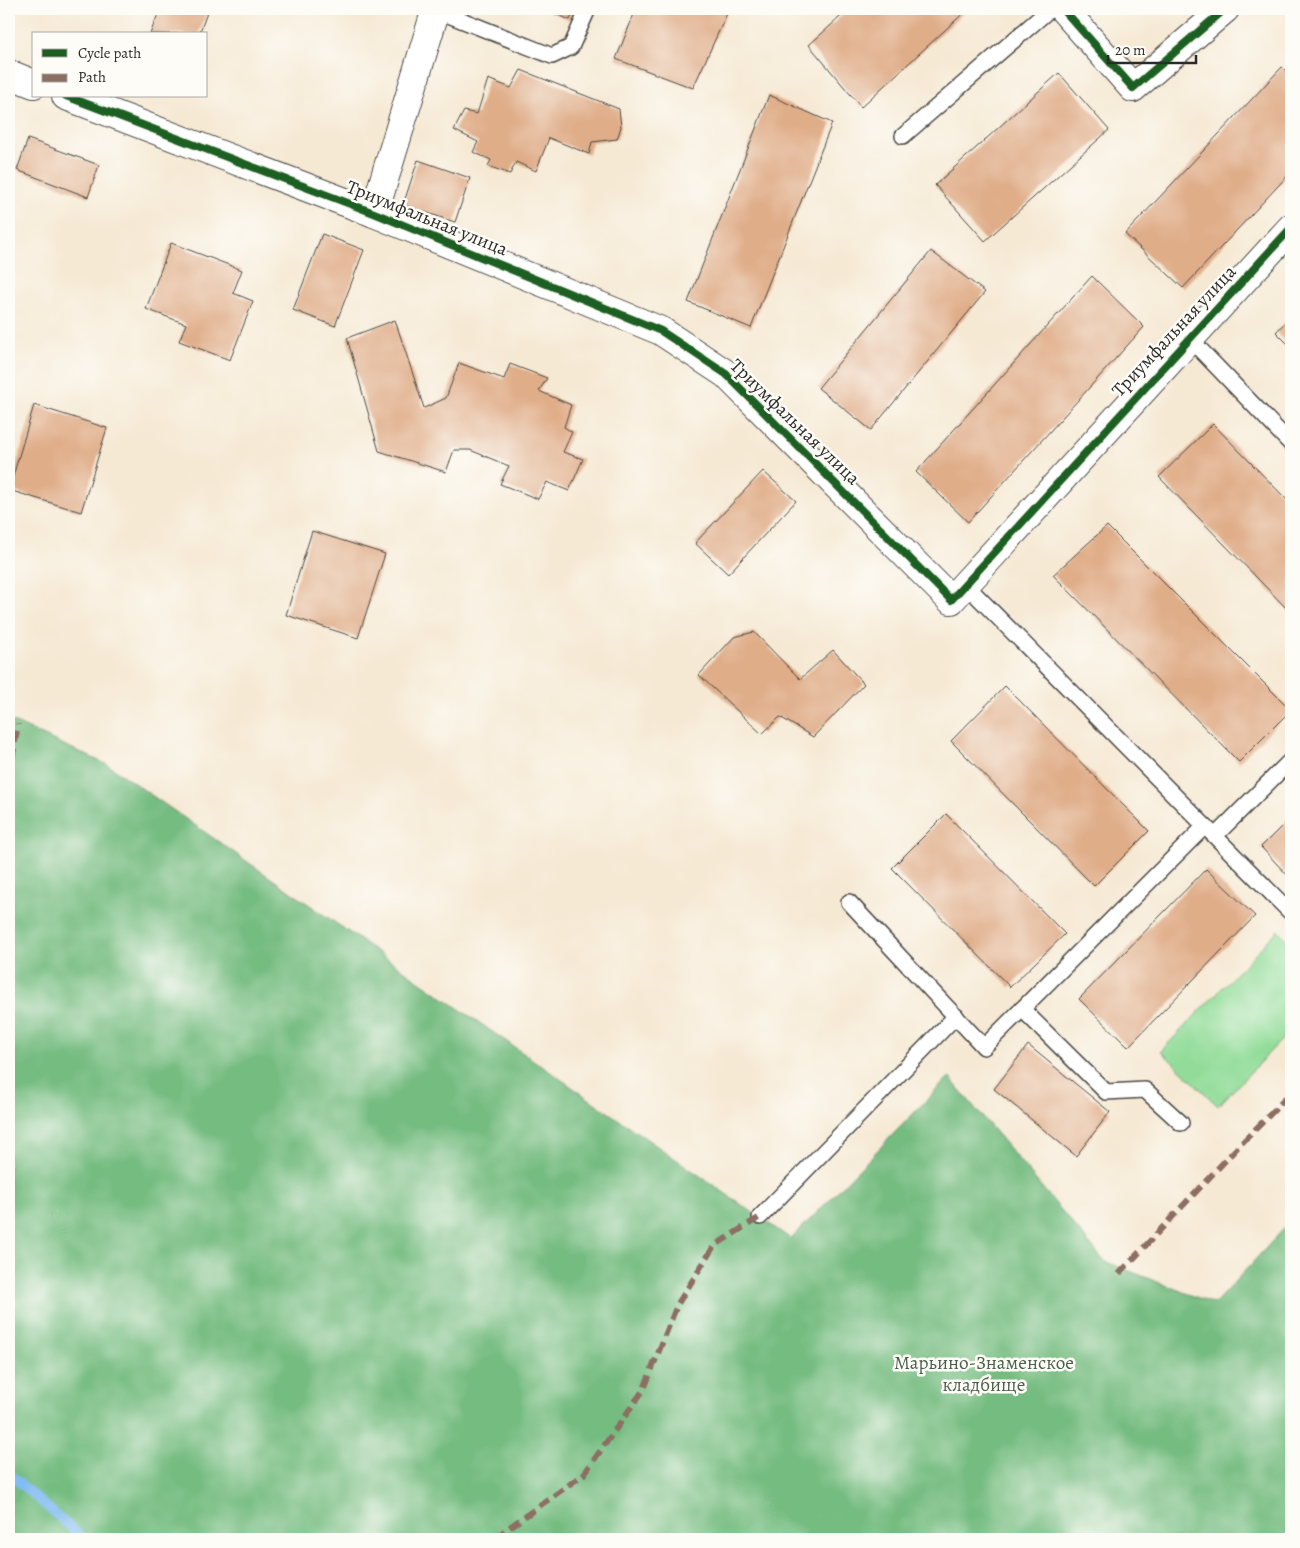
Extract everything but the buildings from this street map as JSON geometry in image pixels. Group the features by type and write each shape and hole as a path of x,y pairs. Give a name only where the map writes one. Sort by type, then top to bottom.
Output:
{"street":[{"path":"374,214 436,9"},
{"path":"1063,9 1133,88 1225,9"},
{"path":"9,74 32,83"},
{"name":"Триумфальная улица","path":"71,98 374,214 661,331 726,374 951,600 1291,228"}],"lane":[{"path":"436,9 552,56 571,47 588,9"},
{"path":"903,136 1050,9"},
{"path":"1190,339 1291,444"},
{"path":"966,584 1289,911"},
{"path":"849,902 984,1047 1210,831 1291,760"},
{"path":"1022,1009 1106,1092 1145,1090 1181,1123"},
{"path":"760,1217 956,1016"}],"green space":[{"name":"Марьино-Знаменское кладбище","path":"9,720 108,765 791,1239 949,1077 1104,1261 1214,1304 1291,1221 1291,1539 9,1539"},
{"path":"1278,930 1291,943 1291,1030 1218,1106 1161,1051"}],"waterway":[{"path":"9,1474 84,1539"}],"marked path":[{"path":"9,778 18,724"},
{"path":"1119,1274 1291,1093"},
{"path":"496,1539 584,1474 644,1389 677,1305 714,1246 760,1217"}],"cycle path":[{"path":"1063,9 1133,88 1225,9"},
{"path":"71,98 374,213 661,331 726,374 951,600 1291,228"}]}
